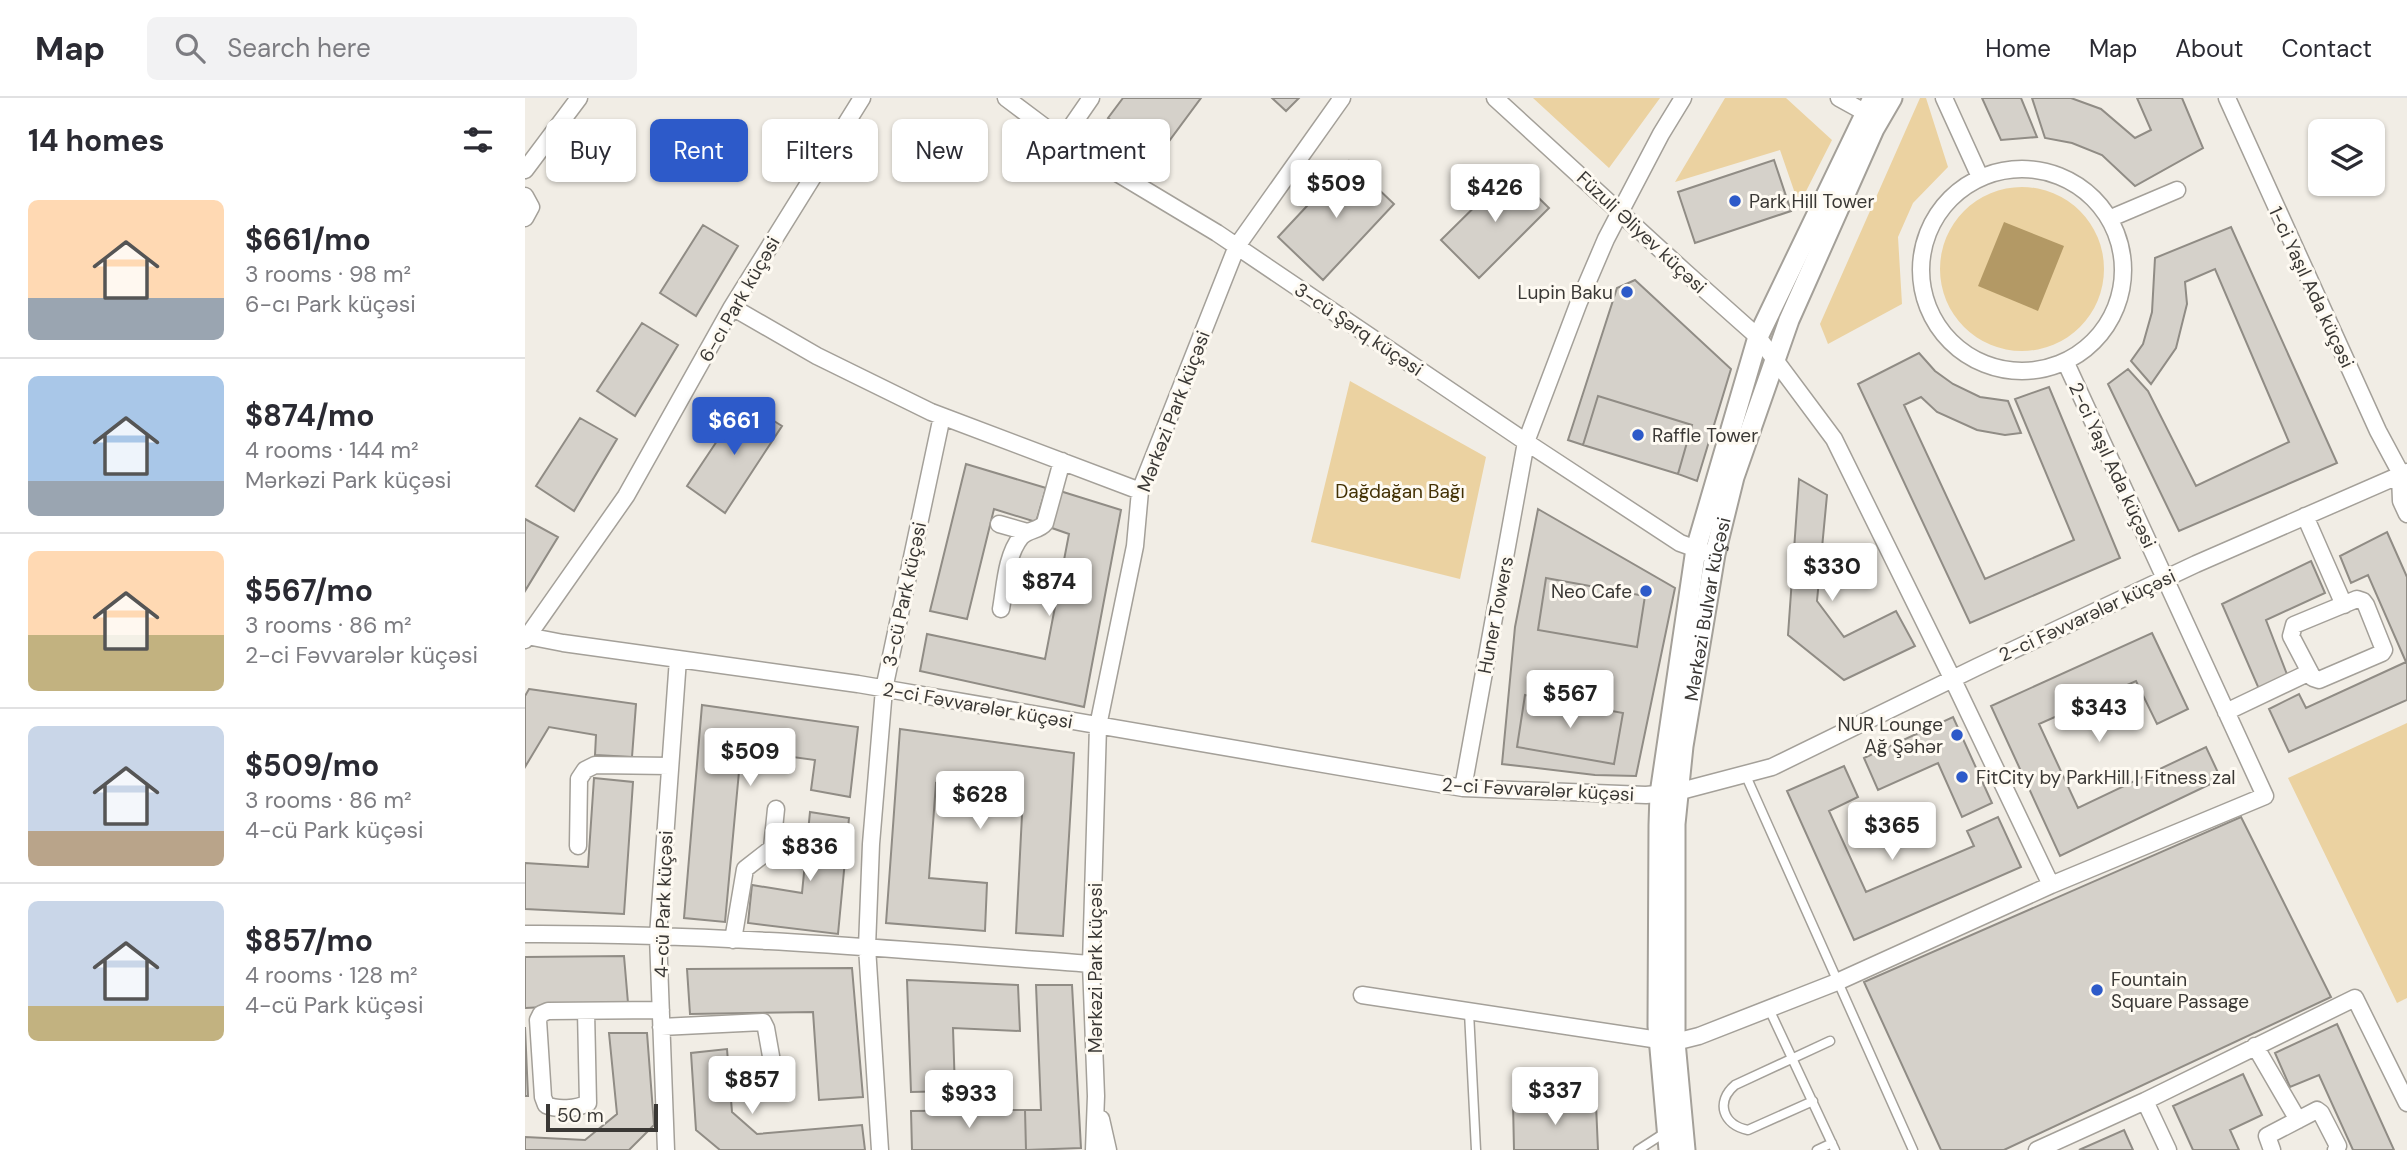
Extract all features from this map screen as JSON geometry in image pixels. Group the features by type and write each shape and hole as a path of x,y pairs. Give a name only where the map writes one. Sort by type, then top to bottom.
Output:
{"street":[{"path":"525,170 579,98"},
{"name":"6-cı Park küçəsi","path":"526,637 626,496 732,307 862,98"},
{"name":"3-cü Şərq küçəsi","path":"1006,98 1035,119"},
{"path":"1076,119 1091,98"},
{"name":"Mərkəzi Park küçəsi","path":"1094,1150 1096,1096 1091,964 1098,726 1135,546 1140,491 1237,246 1342,98"},
{"name":"Füzuli Əliyev küçəsi","path":"1495,98 1759,337 1834,439 2051,886"},
{"name":"Huner Towers","path":"1463,788 1526,442 1579,302 1620,212 1683,98"},
{"path":"1839,98 1872,110"},
{"name":"Mərkəzi Bulvar küçəsi","path":"1667,1141 1669,793 1705,552 1759,337 1872,110 1892,98"},
{"path":"1944,98 1980,177"},
{"name":"1-ci Yaşıl Ada küçəsi","path":"2227,98 2355,381 2405,477 2402,501 2407,514"},
{"name":"Mərkəzi Bulvar küçəsi","path":"1705,552 1789,320 1872,110"},
{"path":"2033,169 2059,175 2083,188 2111,218 2124,261 2122,292 2111,321 2091,345 2066,363 2034,372 2002,370 1972,359 1947,339 1929,312 1921,281 1922,249 1934,220 1953,195 1980,177 2006,170 2033,169"},
{"name":"3-cü Şərq küçəsi","path":"1132,182 1237,246 1526,442 1681,543 1705,552"},
{"path":"2111,218 2177,190"},
{"path":"525,196 531,207 525,218"},
{"path":"732,307 817,356 942,416 1140,491"},
{"name":"2-ci Yaşıl Ada küçəsi","path":"2051,886 2266,796 2066,363"},
{"name":"3-cü Park küçəsi","path":"880,1150 867,947 871,844 884,689 942,416"},
{"path":"1000,609 1012,555 1020,538 1045,523 1062,461"},
{"name":"2-ci Fəvvarələr küçəsi","path":"526,637 884,689 1463,788 1646,795 1669,793 1746,776 1772,767 2165,579 2305,516 2405,477"},
{"path":"2305,516 2344,605"},
{"path":"999,524 1027,533"},
{"path":"2357,599 2363,601 2384,650 2319,680 2310,672 2291,636 2294,625 2344,605 2357,599"},
{"name":"4-cü Park küçəsi","path":"666,1150 658,936 678,659"},
{"path":"2226,712 2310,672"},
{"path":"578,846 579,779 585,770 595,765 670,766"},
{"path":"733,940 745,869 772,848 776,809"},
{"path":"1362,995 1667,1041 1699,1036 1837,982 2051,886"},
{"path":"525,934 624,934 867,947 1091,964"},
{"path":"2037,1150 2145,1101 2355,998 2402,1082 2407,1104"},
{"path":"586,1011 588,1103 583,1106 553,1109 546,1105 543,1097 538,1020 541,1014 548,1011 661,1010"},
{"path":"661,1027 763,1022 774,1073"},
{"name":"Mərkəzi Bulvar küçəsi","path":"1667,1041 1685,1150"},
{"path":"2255,1046 2298,1120"},
{"name":"Mərkəzi Park küçəsi","path":"1096,1096 1108,1150"},
{"path":"2145,1101 2168,1150"},
{"path":"2271,1150 2267,1136 2317,1110 2338,1146 2336,1150"}],"lane":[{"path":"1746,776 1913,1150"},
{"path":"1769,1009 1834,1146 1817,1150"},
{"path":"1469,1012 1476,1150"},
{"path":"1813,1101 1748,1130 1739,1128 1728,1119 1723,1104 1725,1093 1735,1085 1831,1041"},
{"path":"1638,1150 1667,1141"}],"green space":[{"path":"1533,98 1660,98 1609,168"},
{"path":"1725,98 1786,98 1832,140 1799,205 1780,150 1675,182"},
{"path":"1920,98 1926,98 1948,167 1913,203 1898,237 1902,304 1828,344 1820,324"},
{"path":"2022,187 2053,193 2080,211 2098,238 2104,269 2098,300 2080,327 2053,345 2022,351 1991,345 1964,327 1946,300 1940,269 1946,238 1964,211 1991,193"},
{"name":"Dağdağan Bağı","path":"1350,381 1486,457 1460,579 1311,542"},
{"path":"2407,723 2407,998 2397,1003 2288,778"}],"shaded area":[{"path":"2004,222 2064,246 2038,311 1978,286"}],"building":[{"path":"1123,98 1201,98 1170,140 1170,119 1108,118"},
{"path":"1272,98 1299,98 1286,111"},
{"path":"1982,98 2021,98 2037,137 2001,140"},
{"path":"2032,98 2071,98 2101,109 2135,138 2151,130 2137,98 2182,98 2203,148 2135,186 2102,155 2072,143 2045,138"},
{"name":"Park Hill Tower","path":"1774,160 1791,211 1695,243 1678,192"},
{"path":"1349,161 1394,204 1323,280 1278,237"},
{"path":"1511,171 1549,208 1479,278 1441,240"},
{"path":"703,225 738,246 696,316 660,293"},
{"path":"2231,227 2337,463 2179,531 2108,384 2128,369 2148,391 2196,486 2289,442 2215,269 2185,282 2187,304 2176,348 2151,384 2131,361 2143,344 2152,312 2155,258"},
{"path":"1635,280 1731,369 1697,481 1678,474 1692,425 1598,396 1583,445 1568,440 1617,288"},
{"path":"642,323 678,345 635,416 597,391"},
{"path":"1919,353 1935,371 1953,384 1980,397 2008,401 2021,433 2005,435 1977,430 1937,412 1921,397 1904,405 1985,579 2074,540 2015,399 2049,387 2120,558 1970,623 1858,384"},
{"name":"Raffle Tower","path":"1598,396 1692,425 1678,474 1583,445"},
{"path":"743,402 782,426 725,513 687,486"},
{"path":"580,418 617,439 574,511 536,486"},
{"path":"966,464 1046,488 1036,522 994,509 967,619 930,611"},
{"path":"1799,479 1827,495 1817,601 1844,637 1896,611 1915,646 1844,680 1788,635"},
{"path":"1060,491 1121,510 1084,707 920,671 927,634 1045,659 1069,534 1049,527"},
{"path":"1538,509 1675,588 1636,776 1595,775 1502,764 1515,627"},
{"path":"525,519 558,537 525,591"},
{"path":"2387,532 2407,577 2407,700 2289,752 2269,709 2299,694 2306,708 2406,662 2368,575 2351,583 2340,556"},
{"path":"2311,561 2325,593 2266,620 2288,677 2259,689 2222,604"},
{"path":"1546,578 1645,596 1637,647 1538,630"},
{"path":"2152,633 2188,709 2157,724 2136,681 2039,724 2078,808 2206,747 2221,779 2060,856 1991,706"},
{"path":"529,689 636,704 632,757 595,755 596,735 549,727 525,767 525,696"},
{"path":"1525,695 1623,713 1614,764 1517,747"},
{"path":"702,705 858,727 850,797 811,790 815,760 741,750 725,922 684,918"},
{"name":"FitCity by ParkHill | Fitness zal","path":"1953,717 1992,803 1962,817 1938,763 1878,790 1864,758"},
{"path":"900,729 1074,753 1063,936 1016,933 1023,795 936,783 929,878 987,883 985,931 886,923"},
{"path":"1844,766 1858,797 1829,811 1866,892 1974,846 1967,831 1998,817 2021,867 1854,940 1787,791"},
{"path":"594,778 633,782 624,914 525,909 525,863 588,867"},
{"path":"810,812 849,818 838,934 748,923 752,885 802,893"},
{"name":"Fountain Square Passage","path":"2241,817 2331,997 2004,1150 1941,1150 1864,982"},
{"path":"624,956 628,1003 525,1008 525,957"},
{"path":"852,968 863,1097 819,1100 813,1012 690,1014 687,969"},
{"path":"907,980 1018,985 1020,1031 953,1028 955,1091 911,1092"},
{"path":"1036,985 1072,985 1081,1148 1026,1150 1025,1110 1041,1110"},
{"path":"2337,1024 2394,1150 2353,1150 2319,1075 2290,1087 2275,1053"},
{"path":"525,1027 528,1096 525,1096"},
{"path":"609,1033 647,1033 654,1125 629,1150 525,1150 525,1137 585,1140 617,1114"},
{"path":"727,1049 732,1112 757,1134 862,1125 865,1150 720,1150 696,1130 691,1053"},
{"path":"2243,1074 2262,1115 2230,1130 2239,1150 2193,1150 2173,1106"},
{"path":"1513,1103 1596,1104 1598,1150 1514,1150"},
{"path":"1025,1110 1026,1150 912,1150 911,1111"},
{"path":"2124,1130 2133,1150 2079,1150"}],"place":[{"name":"Park Hill Tower","path":"1735,201"},
{"name":"Lupin Baku","path":"1627,292"},
{"name":"Raffle Tower","path":"1638,435"},
{"name":"Neo Cafe","path":"1646,591"},
{"name":"NUR Lounge Ağ Şəhər","path":"1957,735"},
{"name":"FitCity by ParkHill | Fitness zal","path":"1962,777"},
{"name":"Fountain Square Passage","path":"2097,990"}]}
